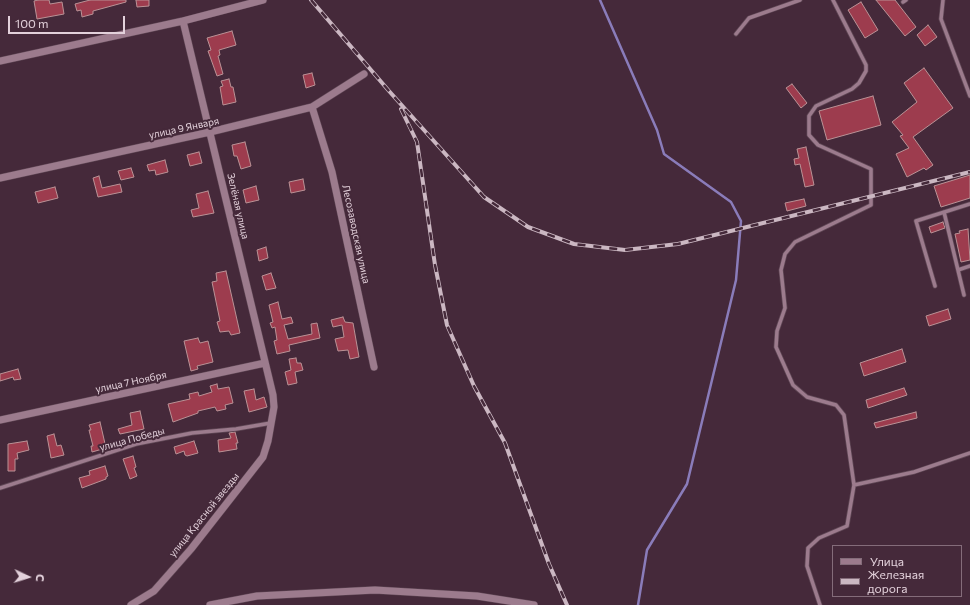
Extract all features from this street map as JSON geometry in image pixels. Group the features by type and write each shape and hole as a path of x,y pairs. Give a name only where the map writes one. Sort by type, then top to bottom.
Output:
{"street":[{"path":"0,61 183,21 263,0"},
{"name":"Зелёная улица","path":"183,21 273,395"},
{"name":"улица 9 Января","path":"0,178 210,132 312,107 364,74"},
{"name":"Лесозаводская улица","path":"312,107 332,172 374,367"},
{"name":"улица 7 Ноября","path":"0,420 265,363"},
{"name":"улица Красной звезды","path":"131,605 154,591 191,549 263,457 274,407 273,395"},
{"path":"210,605 257,596 374,590 477,596 534,605"}],"lane":[{"path":"736,34 749,18 800,0"},
{"path":"820,605 807,566 808,548 819,538 838,531 846,526 854,485 844,415 836,405 807,397 793,385 776,347 777,331 785,308 781,270 785,254 795,242 871,205 871,170 818,145 812,141 809,135 809,116 816,106 852,89 859,83 866,71 866,65 833,0"},
{"path":"943,0 941,18 970,96"},
{"path":"935,286 916,221 970,204"},
{"path":"944,212 964,295"},
{"path":"958,270 970,266"},
{"name":"улица Победы","path":"0,488 136,444 192,433 236,429 271,423"},
{"path":"854,485 914,472 970,453"}],"building":[{"path":"49,0 50,4 62,2 64,14 37,19 34,1"},
{"path":"90,0 126,0 126,2 93,11 93,14 82,17 81,10 77,11 75,4"},
{"path":"136,0 149,0 149,6 137,7"},
{"path":"876,0 895,0 916,27 905,36"},
{"path":"861,2 878,30 865,38 848,10"},
{"path":"928,25 937,37 925,46 917,35"},
{"path":"232,31 236,45 219,50 220,55 218,56 223,74 217,76 208,51 211,50 207,38"},
{"path":"924,68 953,108 913,137 933,165 926,170 924,168 907,177 896,154 909,148 900,136 903,135 892,122 917,102 904,83"},
{"path":"312,73 315,85 306,88 303,75"},
{"path":"229,79 231,87 233,87 236,102 223,105 220,87 223,86 221,81"},
{"path":"792,84 807,103 801,108 786,88"},
{"path":"873,96 881,125 827,140 819,111"},
{"path":"245,142 251,166 241,169 237,156 234,156 232,145"},
{"path":"806,147 814,185 805,187 800,164 795,165 794,159 799,158 797,149"},
{"path":"199,152 202,163 190,166 187,155"},
{"path":"165,160 168,172 156,175 155,170 149,171 147,165"},
{"path":"131,168 134,177 121,180 118,171"},
{"path":"970,175 970,198 941,207 934,186"},
{"path":"99,176 102,188 120,184 122,192 98,197 93,178"},
{"path":"303,179 305,190 291,193 289,182"},
{"path":"256,186 259,200 246,203 243,190"},
{"path":"55,187 58,198 38,203 35,192"},
{"path":"208,191 214,213 193,217 191,210 199,208 196,194"},
{"path":"804,199 806,206 787,211 785,203"},
{"path":"943,222 945,228 931,233 929,227"},
{"path":"968,229 970,260 961,262 955,234 960,233 959,231"},
{"path":"266,247 268,258 259,261 257,250"},
{"path":"226,271 240,333 231,335 229,331 220,332 217,322 220,321 212,282 217,281 216,273"},
{"path":"271,273 276,288 266,290 262,276"},
{"path":"278,302 282,319 291,317 293,323 284,325 288,339 312,334 311,324 317,323 320,338 289,345 290,351 277,354 274,341 277,340 275,327 272,328 270,323 273,322 269,305"},
{"path":"948,309 951,319 929,326 926,316"},
{"path":"343,317 345,322 353,323 359,357 350,359 348,350 338,351 335,339 344,337 342,325 333,327 331,320"},
{"path":"198,338 200,343 208,341 213,362 197,366 198,369 191,371 184,341"},
{"path":"902,349 906,362 864,376 860,363"},
{"path":"296,358 297,363 301,363 303,370 295,372 297,383 288,385 285,372 291,370 289,359"},
{"path":"18,369 21,379 14,380 13,377 0,381 0,374"},
{"path":"217,384 218,389 229,387 233,403 225,405 226,409 217,411 215,407 198,411 198,413 173,422 168,404 190,399 189,394 198,392 199,396 212,392 210,386"},
{"path":"904,388 907,395 868,408 866,400"},
{"path":"254,389 256,400 264,397 267,407 249,412 244,391"},
{"path":"140,411 144,429 120,434 118,429 132,425 130,413"},
{"path":"916,412 917,418 876,428 874,423"},
{"path":"100,422 106,448 92,452 91,446 93,446 89,425"},
{"path":"235,432 238,443 236,443 237,449 219,452 218,440 231,438 229,433"},
{"path":"54,434 57,446 61,445 64,455 51,458 47,436"},
{"path":"27,441 29,450 17,453 18,459 15,459 15,471 8,471 8,444"},
{"path":"194,441 198,453 187,456 185,455 184,451 176,454 174,447"},
{"path":"133,456 136,467 134,468 137,476 130,479 123,459"},
{"path":"105,466 108,476 106,479 82,488 79,478 90,475 89,471"}],"waterway":[{"path":"600,0 657,130 664,154 731,202 741,221 736,280 687,484 647,550 638,605"}],"railway":[{"path":"311,0 389,91 484,197 528,227 574,244 625,250 678,244 970,172"},
{"path":"401,109 417,142 435,265 447,325 474,386 505,443 549,564 567,605"}]}
